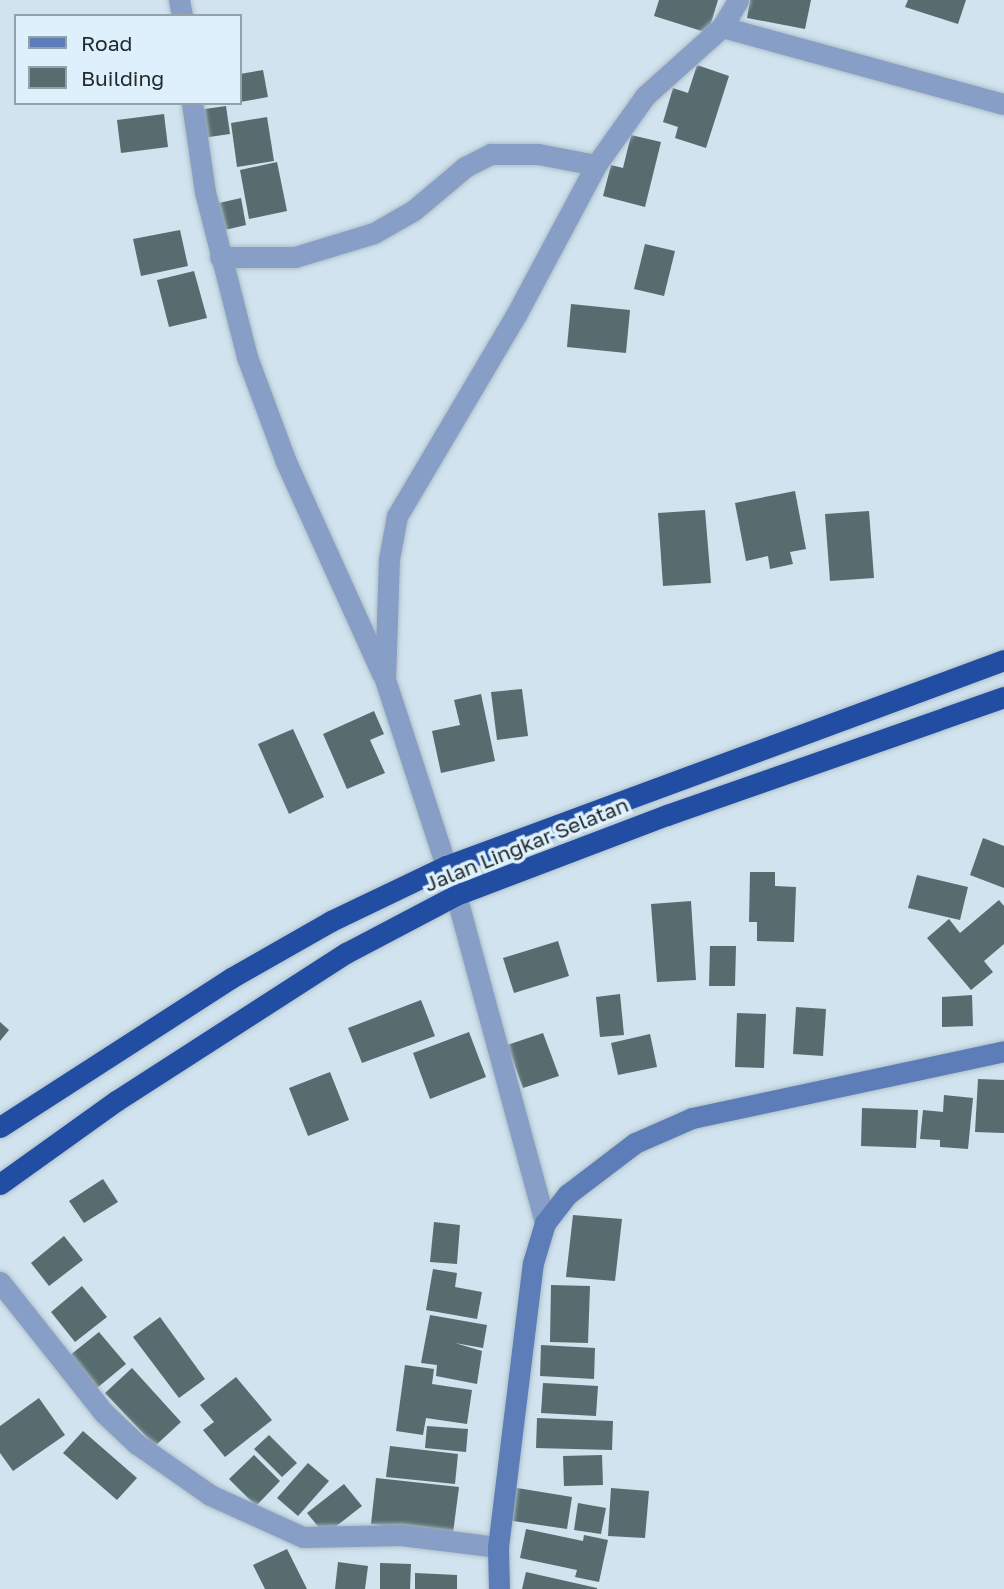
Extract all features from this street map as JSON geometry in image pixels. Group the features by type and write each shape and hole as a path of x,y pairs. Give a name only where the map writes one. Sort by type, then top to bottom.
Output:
{"highway":[{"name":"Jalan Lingkar Selatan","path":"0,1127 231,978 331,921 446,866 1004,660"},
{"name":"Jalan Lingkar Selatan","path":"0,1184 116,1101 346,953 456,895 667,815 1004,697"},
{"path":"659,789 667,815"}],"street":[{"path":"385,679 389,559 397,516 516,315 596,165 645,96 722,27 738,0"},
{"path":"722,27 1004,104"},
{"path":"192,105 196,148 220,257 247,357 286,462 385,679 446,866"},
{"path":"220,257 295,257 374,233 414,210 464,167 491,154 538,154 596,165"},
{"path":"456,895 545,1223"},
{"path":"499,1589 498,1547 533,1263 545,1223 568,1194 596,1169 635,1143 692,1118 1004,1051"},
{"path":"0,1282 103,1412 137,1444 210,1495 303,1537 401,1535 498,1547"}],"building":[{"path":"659,0 718,0 708,33 654,16"},
{"path":"750,0 811,0 805,29 747,18"},
{"path":"908,0 966,0 958,24 905,7"},
{"path":"697,65 729,76 706,148 675,138 678,127 663,122 673,88 688,93"},
{"path":"263,70 268,97 242,102 242,74"},
{"path":"226,106 230,134 202,138 198,110"},
{"path":"164,114 168,147 121,153 117,120"},
{"path":"267,117 274,161 237,167 231,123"},
{"path":"631,135 661,142 645,207 603,196 611,165 623,168"},
{"path":"277,162 287,211 249,219 240,170"},
{"path":"241,198 246,225 225,230 219,203"},
{"path":"180,230 188,266 141,276 133,239"},
{"path":"645,244 675,251 664,296 634,289"},
{"path":"194,271 207,318 169,327 157,280"},
{"path":"571,304 630,310 626,353 567,347"},
{"path":"795,491 806,549 790,552 793,564 770,569 768,556 746,561 735,503"},
{"path":"705,510 711,583 663,586 658,513"},
{"path":"869,511 874,578 830,581 825,514"},
{"path":"522,689 528,736 497,740 491,692"},
{"path":"481,694 495,761 441,773 432,731 460,725 454,700"},
{"path":"374,711 384,734 370,740 385,773 347,789 323,734"},
{"path":"293,729 324,797 289,814 258,744"},
{"path":"983,838 1004,846 1004,888 970,875"},
{"path":"750,872 775,872 775,886 796,887 794,942 757,941 757,922 749,922"},
{"path":"917,875 968,887 960,920 908,908"},
{"path":"999,900 1004,906 1004,944 984,961 993,972 971,990 927,938 949,919 960,933"},
{"path":"691,901 696,980 657,982 651,904"},
{"path":"558,941 569,976 514,993 503,958"},
{"path":"710,946 736,946 735,986 709,986"},
{"path":"620,994 624,1035 600,1037 596,997"},
{"path":"972,995 973,1026 942,1027 942,997"},
{"path":"421,1000 435,1036 362,1063 348,1028"},
{"path":"796,1007 826,1009 823,1056 793,1054"},
{"path":"737,1013 766,1014 764,1068 735,1067"},
{"path":"0,1022 9,1030 0,1041"},
{"path":"469,1032 486,1077 430,1099 413,1053"},
{"path":"543,1033 559,1076 523,1088 507,1045"},
{"path":"650,1034 657,1067 618,1075 611,1043"},
{"path":"330,1072 349,1120 308,1136 289,1088"},
{"path":"978,1079 1004,1080 1004,1133 975,1132"},
{"path":"944,1095 973,1098 968,1149 940,1147 940,1140 920,1139 923,1110 943,1112"},
{"path":"862,1108 918,1110 916,1148 861,1146"},
{"path":"103,1179 118,1202 84,1223 69,1201"},
{"path":"573,1215 622,1219 615,1281 566,1277"},
{"path":"434,1222 460,1225 457,1264 430,1262"},
{"path":"64,1236 83,1260 49,1286 31,1263"},
{"path":"433,1269 457,1273 455,1287 482,1292 477,1319 426,1310"},
{"path":"551,1285 590,1286 588,1343 550,1342"},
{"path":"82,1286 107,1317 75,1342 51,1312"},
{"path":"430,1315 487,1325 483,1348 455,1343 482,1351 477,1384 436,1376 437,1365 421,1363"},
{"path":"160,1317 205,1379 179,1398 133,1337"},
{"path":"99,1332 126,1364 97,1388 69,1356"},
{"path":"541,1345 595,1348 594,1379 540,1376"},
{"path":"405,1365 434,1369 432,1384 472,1390 467,1424 426,1418 423,1435 396,1431"},
{"path":"132,1368 181,1422 155,1446 105,1393"},
{"path":"236,1377 272,1420 225,1457 203,1430 214,1422 200,1405"},
{"path":"543,1383 598,1386 596,1416 541,1413"},
{"path":"39,1398 65,1435 13,1471 0,1453 0,1426"},
{"path":"537,1418 613,1421 612,1450 536,1448"},
{"path":"427,1426 468,1429 466,1452 425,1448"},
{"path":"83,1431 137,1478 117,1500 63,1453"},
{"path":"269,1435 297,1463 282,1477 254,1449"},
{"path":"390,1446 458,1454 455,1484 386,1477"},
{"path":"254,1455 280,1481 256,1506 229,1479"},
{"path":"602,1455 603,1485 564,1486 563,1456"},
{"path":"308,1463 329,1481 298,1516 277,1498"},
{"path":"376,1478 459,1487 453,1533 371,1524"},
{"path":"344,1484 362,1506 325,1535 307,1513"},
{"path":"511,1487 572,1497 567,1529 506,1520"},
{"path":"611,1488 649,1491 645,1538 608,1536"},
{"path":"578,1503 606,1508 601,1534 574,1530"},
{"path":"526,1529 583,1541 584,1535 608,1540 599,1582 575,1577 577,1570 520,1558"},
{"path":"287,1549 307,1589 265,1589 253,1565"},
{"path":"338,1562 368,1566 365,1589 335,1589"},
{"path":"380,1563 411,1564 410,1589 380,1589"},
{"path":"526,1572 597,1588 597,1589 522,1589"},
{"path":"415,1573 457,1575 457,1589 415,1589"}]}
